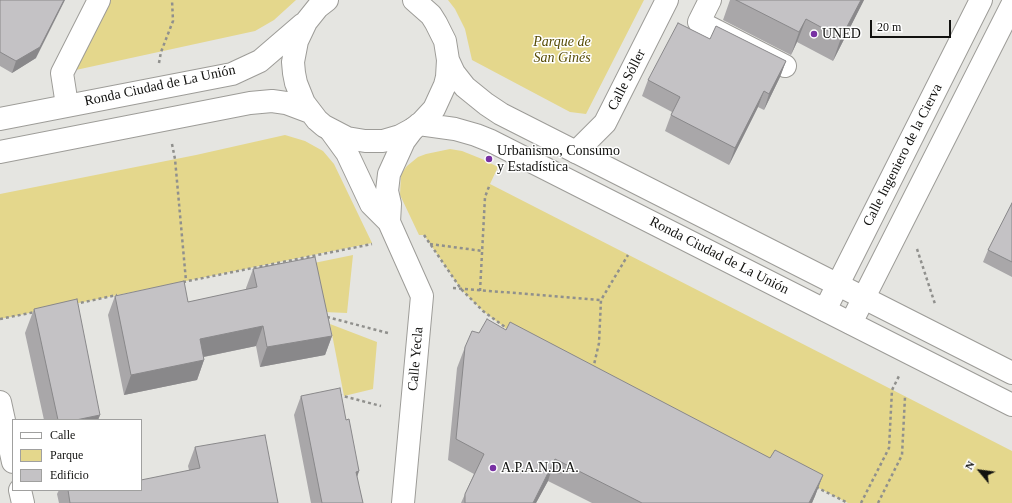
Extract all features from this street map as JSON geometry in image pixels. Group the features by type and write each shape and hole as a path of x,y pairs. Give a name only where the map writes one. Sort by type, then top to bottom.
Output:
{"main road":[{"path":"68,105 62,73 99,0"},
{"path":"327,0 318,7 306,22 297,41 293,62 299,94 310,112 317,120 331,131 347,138 361,141 383,141 400,136 416,126 434,109 442,94 447,77 448,60 444,41 436,23 424,8 414,0"},
{"name":"Calle Sóller","path":"576,152 605,123 667,0"},
{"path":"710,0 699,22 785,66"},
{"name":"Calle Ingeniero de la Cierva","path":"825,310 982,0"},
{"path":"851,323 1012,5"},
{"name":"Ronda Ciudad de La Unión","path":"0,118 232,74 260,61 306,22"},
{"name":"Ronda Ciudad de La Unión","path":"448,60 454,73 465,87 486,104 514,121 1012,373"},
{"path":"0,152 167,118 250,103 272,101 286,103 310,112"},
{"path":"389,222 390,204 387,191 389,174 397,156 416,126"},
{"name":"Ronda Ciudad de La Unión","path":"416,126 455,129 491,141 1012,405"},
{"path":"331,131 347,153 372,204 389,222"},
{"name":"Calle Yecla","path":"389,222 422,296 404,503"},
{"path":"0,402 12,457"},
{"path":"20,491 23,503"}],"path":[{"path":"161,87 157,68 161,52 173,21 172,0"},
{"path":"167,118 175,159 186,281"},
{"path":"480,291 485,197 490,184"},
{"path":"424,244 483,251"},
{"path":"916,246 935,304 923,328"},
{"path":"592,373 599,343 601,300 628,255"},
{"path":"453,288 601,300"},
{"path":"327,317 388,333"},
{"path":"861,503 890,448 892,390 910,353"},
{"path":"338,395 381,406"},
{"path":"878,503 902,455 905,396"}],"green space":[{"path":"99,0 296,0 274,20 255,31 62,73"},
{"name":"Parque de San Ginés","path":"448,0 644,0 586,114 570,112 472,60 465,29 455,9"},
{"path":"285,135 305,141 323,151 334,164 372,243 0,319 0,194 196,155"},
{"path":"450,149 462,151 498,167 490,184 1012,451 1012,503 848,503 508,330 483,311 461,289 424,235 419,235 400,195 401,174 407,166 418,157"},
{"path":"353,255 347,313 324,312 314,263"},
{"path":"330,324 377,342 373,389 344,396"}],"building":[{"path":"0,0 64,0 40,47 16,61 0,52"},
{"path":"736,0 861,0 841,38 806,19 799,32"},
{"path":"678,23 710,39 716,26 786,61 769,94 764,91 735,148 671,115 680,97 648,80"},
{"path":"1012,203 1012,262 988,250"},
{"path":"315,257 332,336 267,347 263,326 200,339 204,360 131,375 115,296 184,281 188,302 257,287 253,269"},
{"path":"77,299 100,415 81,419 58,419 34,309"},
{"path":"487,319 506,330 510,322 770,458 775,450 823,475 809,503 642,503 555,459 533,503 465,503 465,494 484,454 456,439 465,347 472,331 479,333"},
{"path":"340,388 346,420 349,419 359,471 356,472 363,503 322,503 301,396"},
{"path":"265,435 278,503 70,503 68,491 142,491 142,480 200,468 195,447"}],"place":[{"name":"UNED","path":"814,34"},
{"name":"Urbanismo, Consumo y Estadística","path":"489,159"},
{"name":"A.P.A.N.D.A.","path":"493,468"}]}
